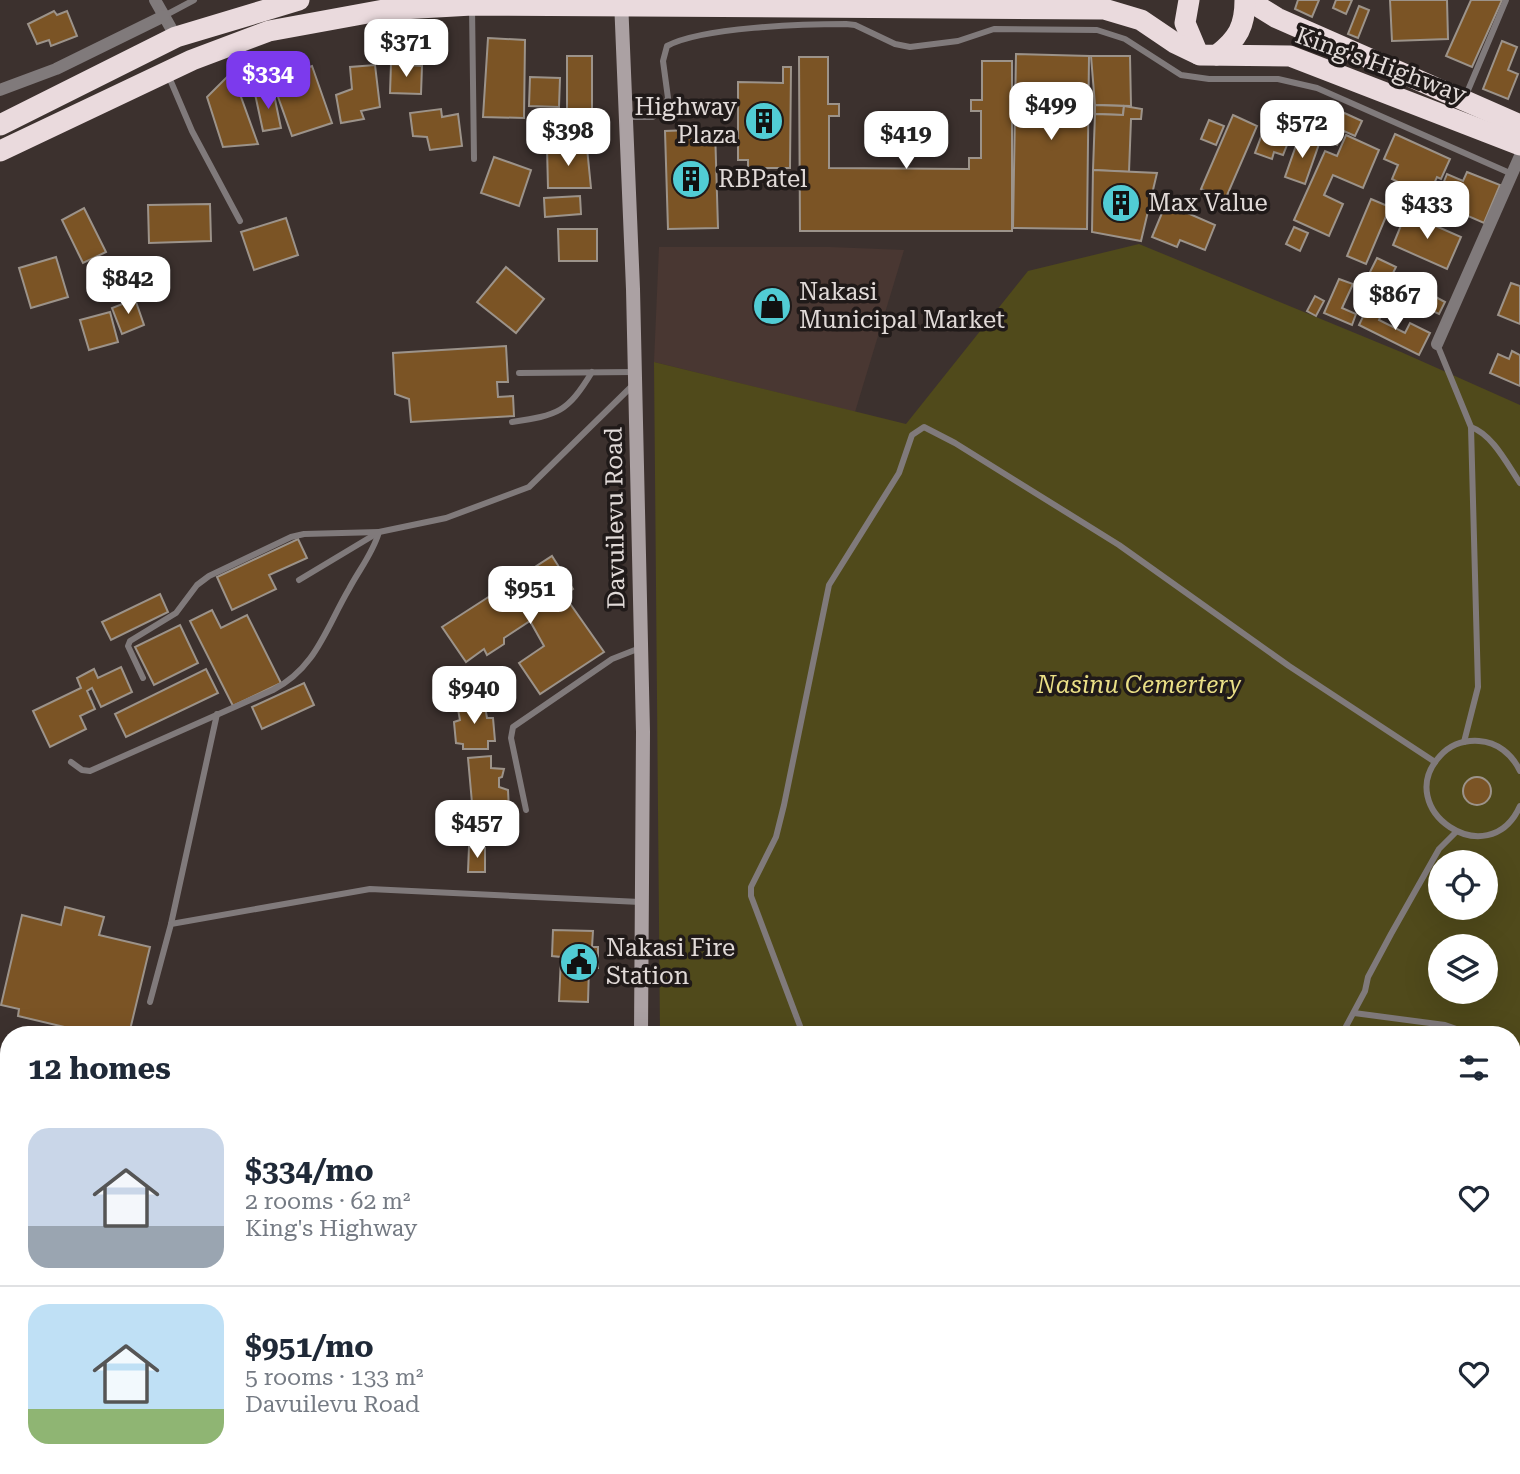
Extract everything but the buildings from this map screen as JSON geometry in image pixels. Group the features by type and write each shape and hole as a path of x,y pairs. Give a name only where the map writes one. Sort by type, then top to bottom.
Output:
{"highway":[{"path":"0,125 176,37 297,0"},
{"path":"1189,0 1185,23 1207,54 1237,38 1243,26 1247,0"},
{"name":"King's Highway","path":"1247,0 1277,19 1520,125"},
{"name":"King's Highway","path":"0,151 167,72 269,31 383,5 621,2 1104,9 1141,20 1175,44 1207,54 1290,56 1520,145"}],"street":[{"path":"155,0 176,37"},
{"name":"Davuilevu Road","path":"621,2 642,647 641,1026"},
{"path":"3,91 56,69 164,16"},
{"path":"1437,344 1520,156"}],"lane":[{"path":"164,16 194,0"},
{"path":"1464,100 1506,0"},
{"path":"472,5 474,159"},
{"path":"625,117 653,117 662,110 668,98 663,61 667,46 679,40 716,33 846,24 855,25 895,44 910,47 958,41 994,29 1097,30 1125,39 1181,75 1209,79 1278,79 1317,88 1512,174"},
{"path":"167,72 192,131 240,221"},
{"path":"1437,344 1471,427 1478,687 1464,742"},
{"path":"519,373 592,372 635,378"},
{"path":"512,422 550,416 565,407 592,372"},
{"path":"143,678 128,646 130,641 176,613 197,585 209,576 291,537 304,534 379,532 446,518 529,487 635,378"},
{"path":"800,1026 756,910 751,887 776,837 802,727 829,585 899,473 912,435 924,427 955,443 1119,545 1289,666 1435,762"},
{"path":"1471,427 1480,430 1490,440 1520,483"},
{"path":"299,580 379,532"},
{"path":"71,762 82,770 90,771 284,684 304,668 321,645 379,532"},
{"path":"526,810 512,737 513,727 612,659 642,647"},
{"path":"150,1002 171,924 217,714"},
{"path":"1520,771 1509,754 1495,745 1480,741 1464,742 1447,749 1435,762 1430,773 1428,796 1438,817 1456,832 1477,836 1497,831 1509,823 1520,806"},
{"path":"1347,1026 1365,991 1368,977 1439,849 1456,832"},
{"path":"171,924 370,889 642,902"},
{"path":"1354,1013 1448,1026"}],"shaded area":[{"name":"Nakasi Municipal Market","path":"659,247 904,250 855,412 654,362"}],"green space":[{"name":"Nasinu Cemertery","path":"1139,244 1401,352 1520,405 1520,1026 660,1026 654,362 906,424 1028,271"}],"place":[{"name":"Highway Plaza","path":"764,121"},
{"name":"RBPatel","path":"691,179"},
{"name":"Max Value","path":"1121,203"},
{"name":"Nakasi Municipal Market","path":"772,306"},
{"name":"Nakasi Fire Station","path":"579,962"}]}
